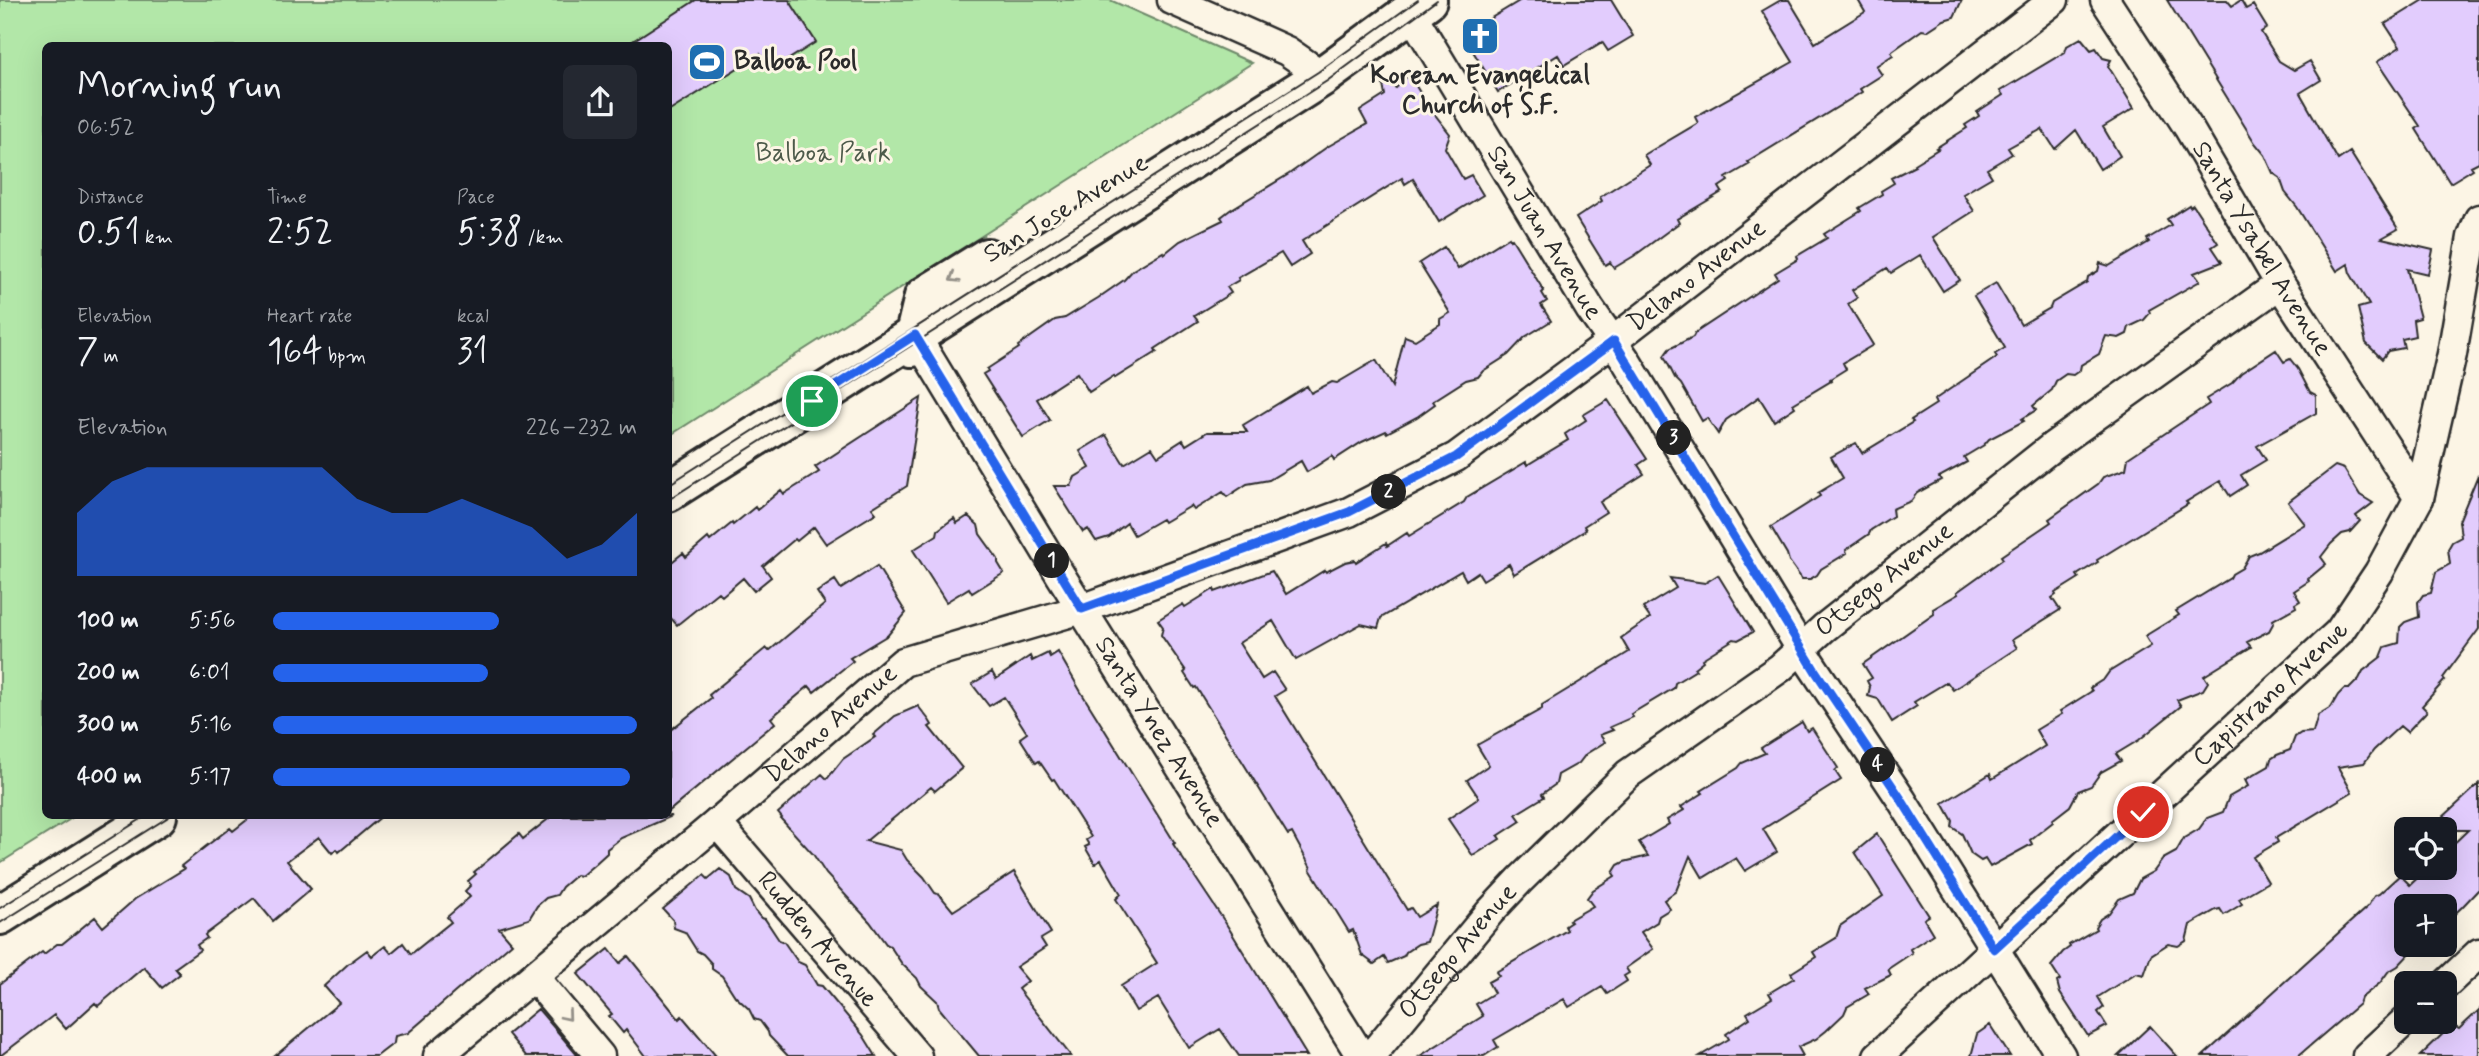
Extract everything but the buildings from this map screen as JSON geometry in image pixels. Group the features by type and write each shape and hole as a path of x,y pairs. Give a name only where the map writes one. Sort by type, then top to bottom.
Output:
{"main road":[{"name":"San Jose Avenue","path":"672,489 1323,76 1419,6"},
{"path":"672,512 797,440 906,371 915,335"},
{"path":"7,907 152,819"}],"street":[{"path":"1172,0 1287,51 1323,76"},
{"name":"Delano Avenue","path":"438,1056 717,823 903,662 1082,609 1349,512 1456,457 1614,341 2054,0"},
{"name":"Santa Ysabel Avenue","path":"2105,0 2188,127 2280,284 2419,498"},
{"name":"San Juan Avenue","path":"1419,6 1590,309 1614,341 1801,649 1901,799 2061,1056"},
{"name":"Capistrano Avenue","path":"1878,1056 2339,632 2379,572 2419,498 2452,355 2472,237 2479,219"},
{"name":"Otsego Avenue","path":"1371,1056 1490,912 1628,774 1780,668 2052,447 2280,284"},
{"name":"Santa Ynez Avenue","path":"915,335 1082,609 1361,1056"},
{"name":"Rudden Avenue","path":"717,823 918,1056"},
{"path":"2457,974 2479,953"},
{"path":"534,976 600,1056"},
{"path":"2367,1056 2394,1031"}],"green space":[{"name":"Balboa Park","path":"0,0 1110,0 1252,63 672,434 672,42 42,42 42,819 70,819 0,863"}],"tram line":[{"path":"672,482 1318,72 1418,0"},
{"path":"672,497 1327,81 1437,0"},
{"path":"0,908 141,819"},
{"path":"0,923 165,819"}],"place":[{"name":"Korean Evangelical Church of S.F.","path":"1480,36"},
{"name":"Balboa Pool","path":"707,62"}],"route":[{"path":"812,401 915,335 1082,609 1349,512 1456,457 1614,341 1816,672 1901,799 1994,949 2143,812"}]}
